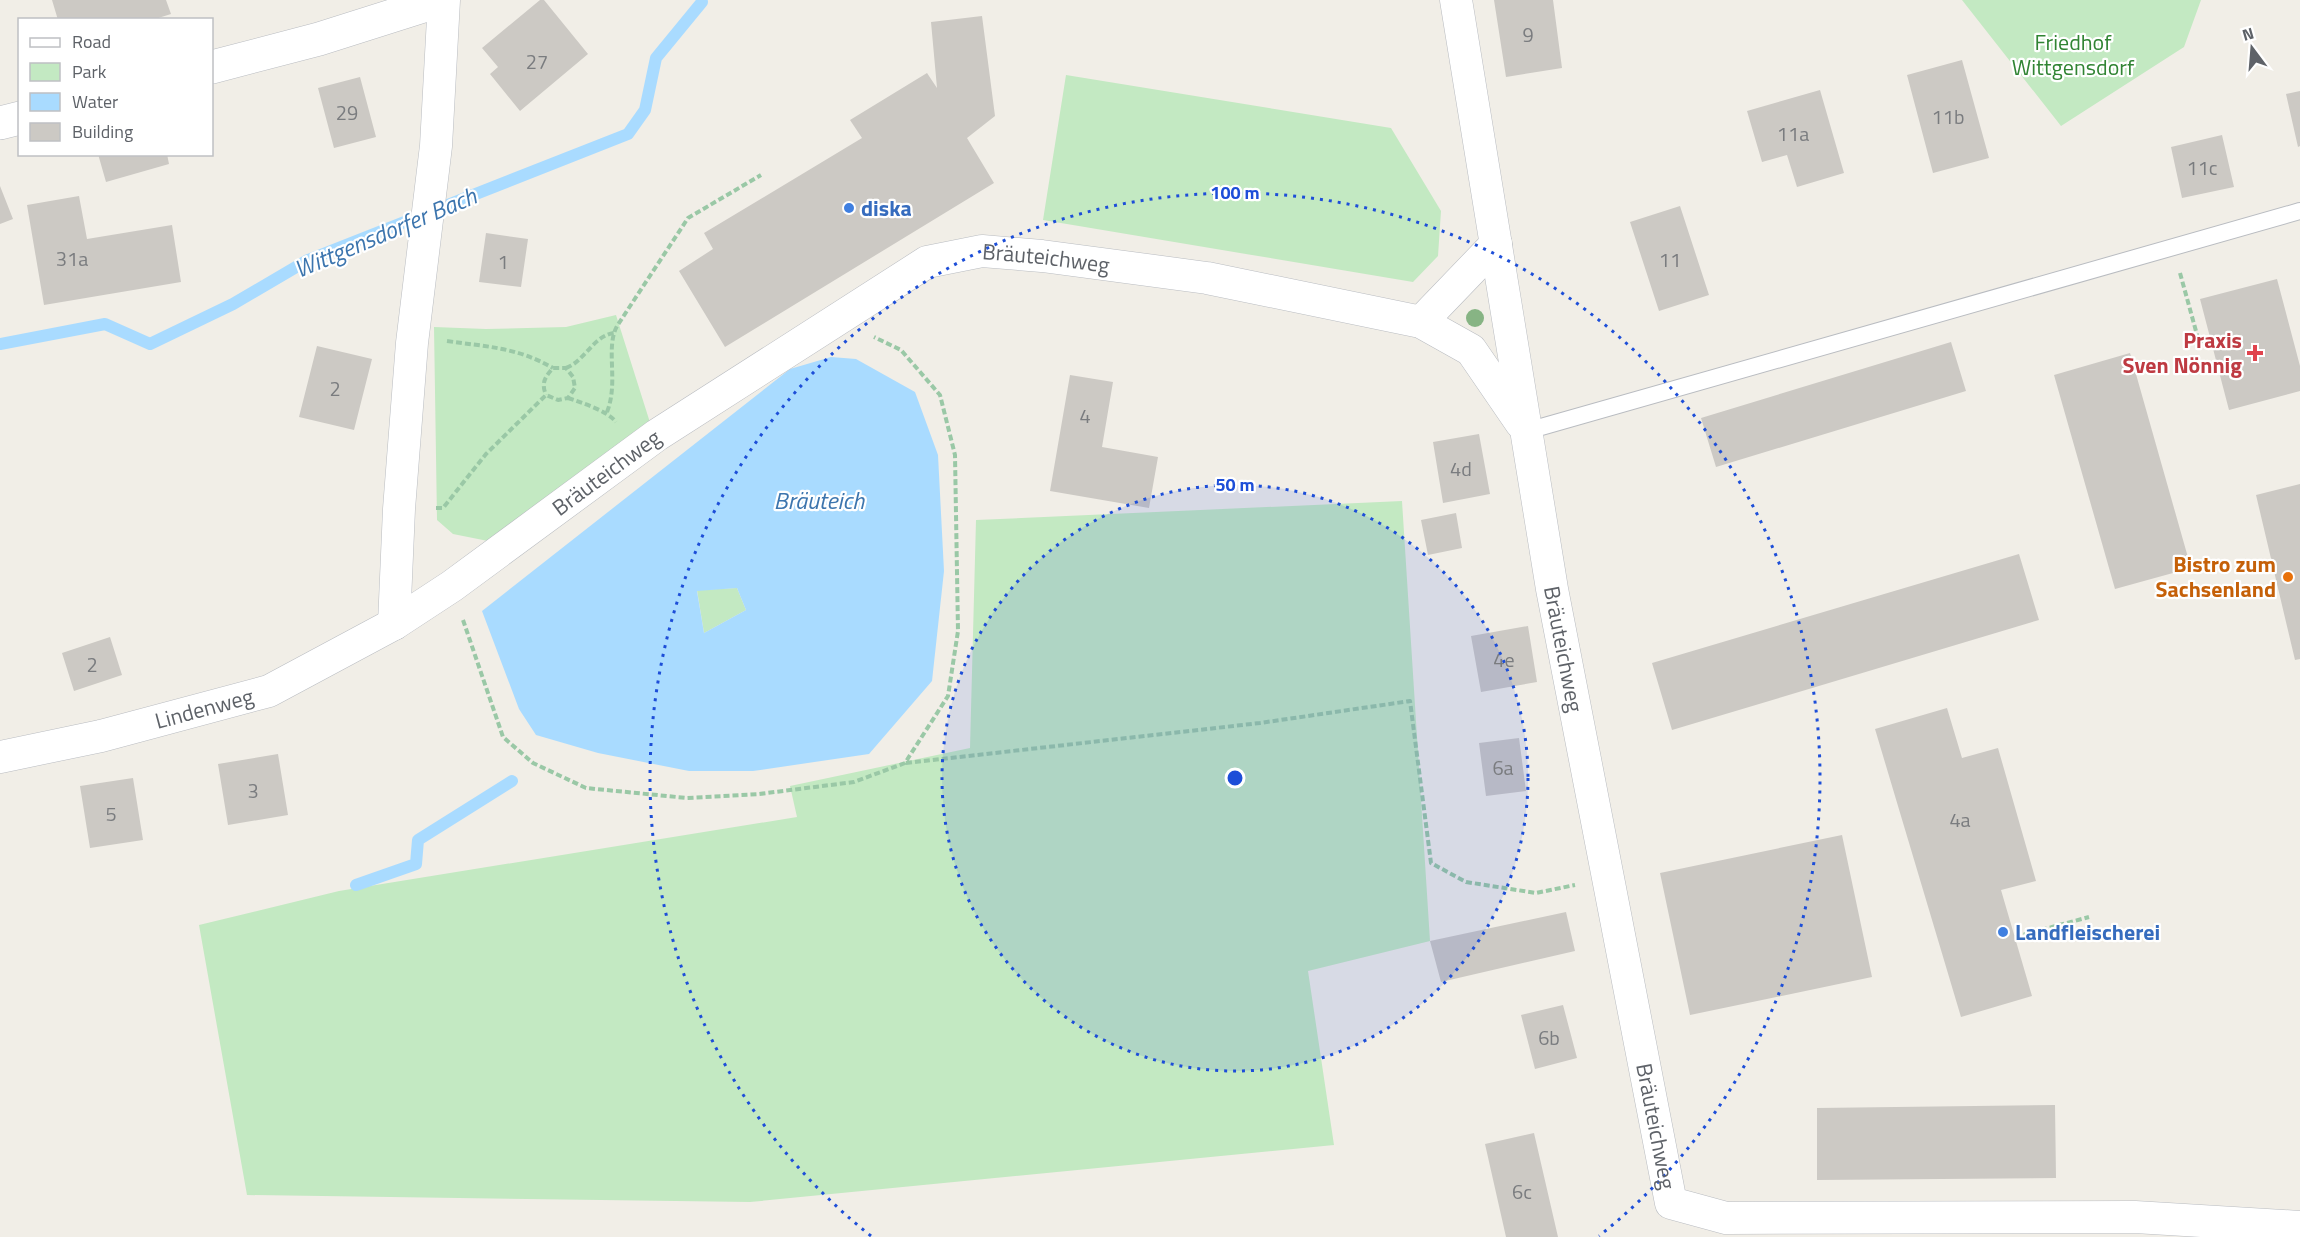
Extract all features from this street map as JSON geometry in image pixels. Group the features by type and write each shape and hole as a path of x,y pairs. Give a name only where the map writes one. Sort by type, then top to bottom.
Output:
{"street":[{"path":"213,67 319,39 443,0 436,146 412,343 399,509 394,624"},
{"name":"Bräuteichweg","path":"1456,0 1552,589 1671,1203 1726,1218 2135,1217 2300,1227"},
{"path":"0,123 18,118"},
{"path":"1421,322 1496,244"},
{"name":"Bräuteichweg","path":"394,624 452,586 657,435 840,317 927,262 982,251 1042,256 1207,278 1421,322 1471,350 1527,431"},
{"name":"Lindenweg","path":"0,757 101,736 269,691 394,624"}],"lane":[{"path":"1527,431 2300,211"}],"path":[{"path":"607,412 614,380 614,333 688,218 761,175"},
{"path":"2173,249 2199,342 2211,339"},
{"path":"840,317 855,328 901,350 940,395 955,455 958,631 948,696 905,763"},
{"path":"412,343 443,340 500,346 530,355 553,368 566,368 573,365 603,334 614,333"},
{"path":"553,368 545,377 543,387 546,395 558,400 568,398 592,409 607,412 615,420"},
{"path":"566,368 573,377 575,388 568,398"},
{"path":"399,509 442,508 486,454 546,395"},
{"path":"452,586 503,737 533,763 586,788 687,798 759,794 854,782 905,763 1260,723 1410,701 1431,863 1466,882 1536,893 1608,879"},
{"path":"2015,938 2089,917"}],"green space":[{"name":"Friedhof Wittgensdorf","path":"1962,0 2201,0 2184,47 2061,126"},
{"path":"1066,75 1391,128 1441,211 1438,256 1413,282 1043,220"},
{"path":"616,315 653,432 488,541 453,534 437,520 434,327 486,329 566,327"},
{"path":"1402,501 1430,941 1308,971 1334,1145 750,1202 247,1195 199,925 339,891 797,817 790,786 970,748 976,520"},
{"path":"737,588 746,610 704,633 697,590"}],"water":[{"name":"Bräuteich","path":"831,357 856,359 915,392 938,455 944,571 932,681 869,754 753,771 689,771 598,753 536,735 519,709 482,611 790,369","holes":["737,588 746,610 704,633 697,591"]}],"building":[{"path":"52,0 166,0 171,14 158,18 57,18"},
{"path":"540,0 544,0 588,54 520,111 490,74 498,67 482,48"},
{"path":"1494,0 1553,0 1562,68 1506,77"},
{"name":"diska","path":"982,16 995,116 967,138 994,183 725,347 679,271 713,249 704,233 862,138 850,120 927,73 937,88 931,22"},
{"path":"1962,60 1989,158 1933,173 1907,75"},
{"path":"360,77 376,137 334,148 318,88"},
{"path":"1820,90 1844,173 1797,187 1787,155 1762,162 1747,111"},
{"path":"2300,91 2300,146 2298,147 2286,94"},
{"path":"2222,135 2234,187 2182,198 2171,147"},
{"path":"99,156 167,156 169,164 106,182"},
{"path":"0,186 13,219 0,224"},
{"path":"79,196 87,239 172,225 181,282 44,305 27,205"},
{"path":"1680,206 1709,295 1659,311 1630,222"},
{"path":"486,233 528,239 521,287 479,282"},
{"name":"Praxis Sven Nönnig","path":"2277,279 2300,366 2300,391 2229,410 2200,299"},
{"path":"1951,342 1966,391 1716,467 1701,418"},
{"path":"317,346 372,359 354,430 299,417"},
{"path":"2130,353 2191,568 2115,589 2054,375"},
{"path":"1070,375 1113,382 1102,447 1158,457 1149,508 1050,491"},
{"path":"1479,434 1490,494 1443,503 1433,442"},
{"name":"Bistro zum Sachsenland","path":"2300,484 2300,659 2295,660 2256,495"},
{"path":"1456,513 1462,548 1428,555 1421,520"},
{"path":"2019,554 2039,620 1672,730 1652,663"},
{"path":"1528,626 1537,682 1481,692 1471,636"},
{"path":"110,637 122,675 74,691 62,653"},
{"path":"1947,708 1962,758 1998,748 2036,881 2001,890 2032,996 1961,1017 1875,729"},
{"path":"1519,738 1526,791 1486,796 1479,743"},
{"path":"278,754 288,815 228,825 218,764"},
{"path":"133,778 143,840 90,848 80,786"},
{"path":"1842,835 1872,977 1690,1015 1660,873"},
{"path":"1566,912 1575,951 1441,982 1430,941"},
{"path":"1563,1005 1577,1058 1535,1069 1521,1015"},
{"path":"2055,1105 2056,1178 1817,1180 1817,1108"},
{"path":"1534,1133 1558,1237 1506,1237 1485,1144"}],"waterway":[{"name":"Wittgensdorfer Bach","path":"0,344 105,324 150,344 233,304 308,260 628,134 645,110 656,58 702,2"},
{"path":"356,885 416,864 418,840 512,781"}],"place":[{"name":"diska","path":"849,208"},
{"name":"Praxis Sven Nönnig","path":"2255,353"},
{"name":"Bistro zum Sachsenland","path":"2288,577"},
{"name":"Landfleischerei","path":"2003,932"}]}
